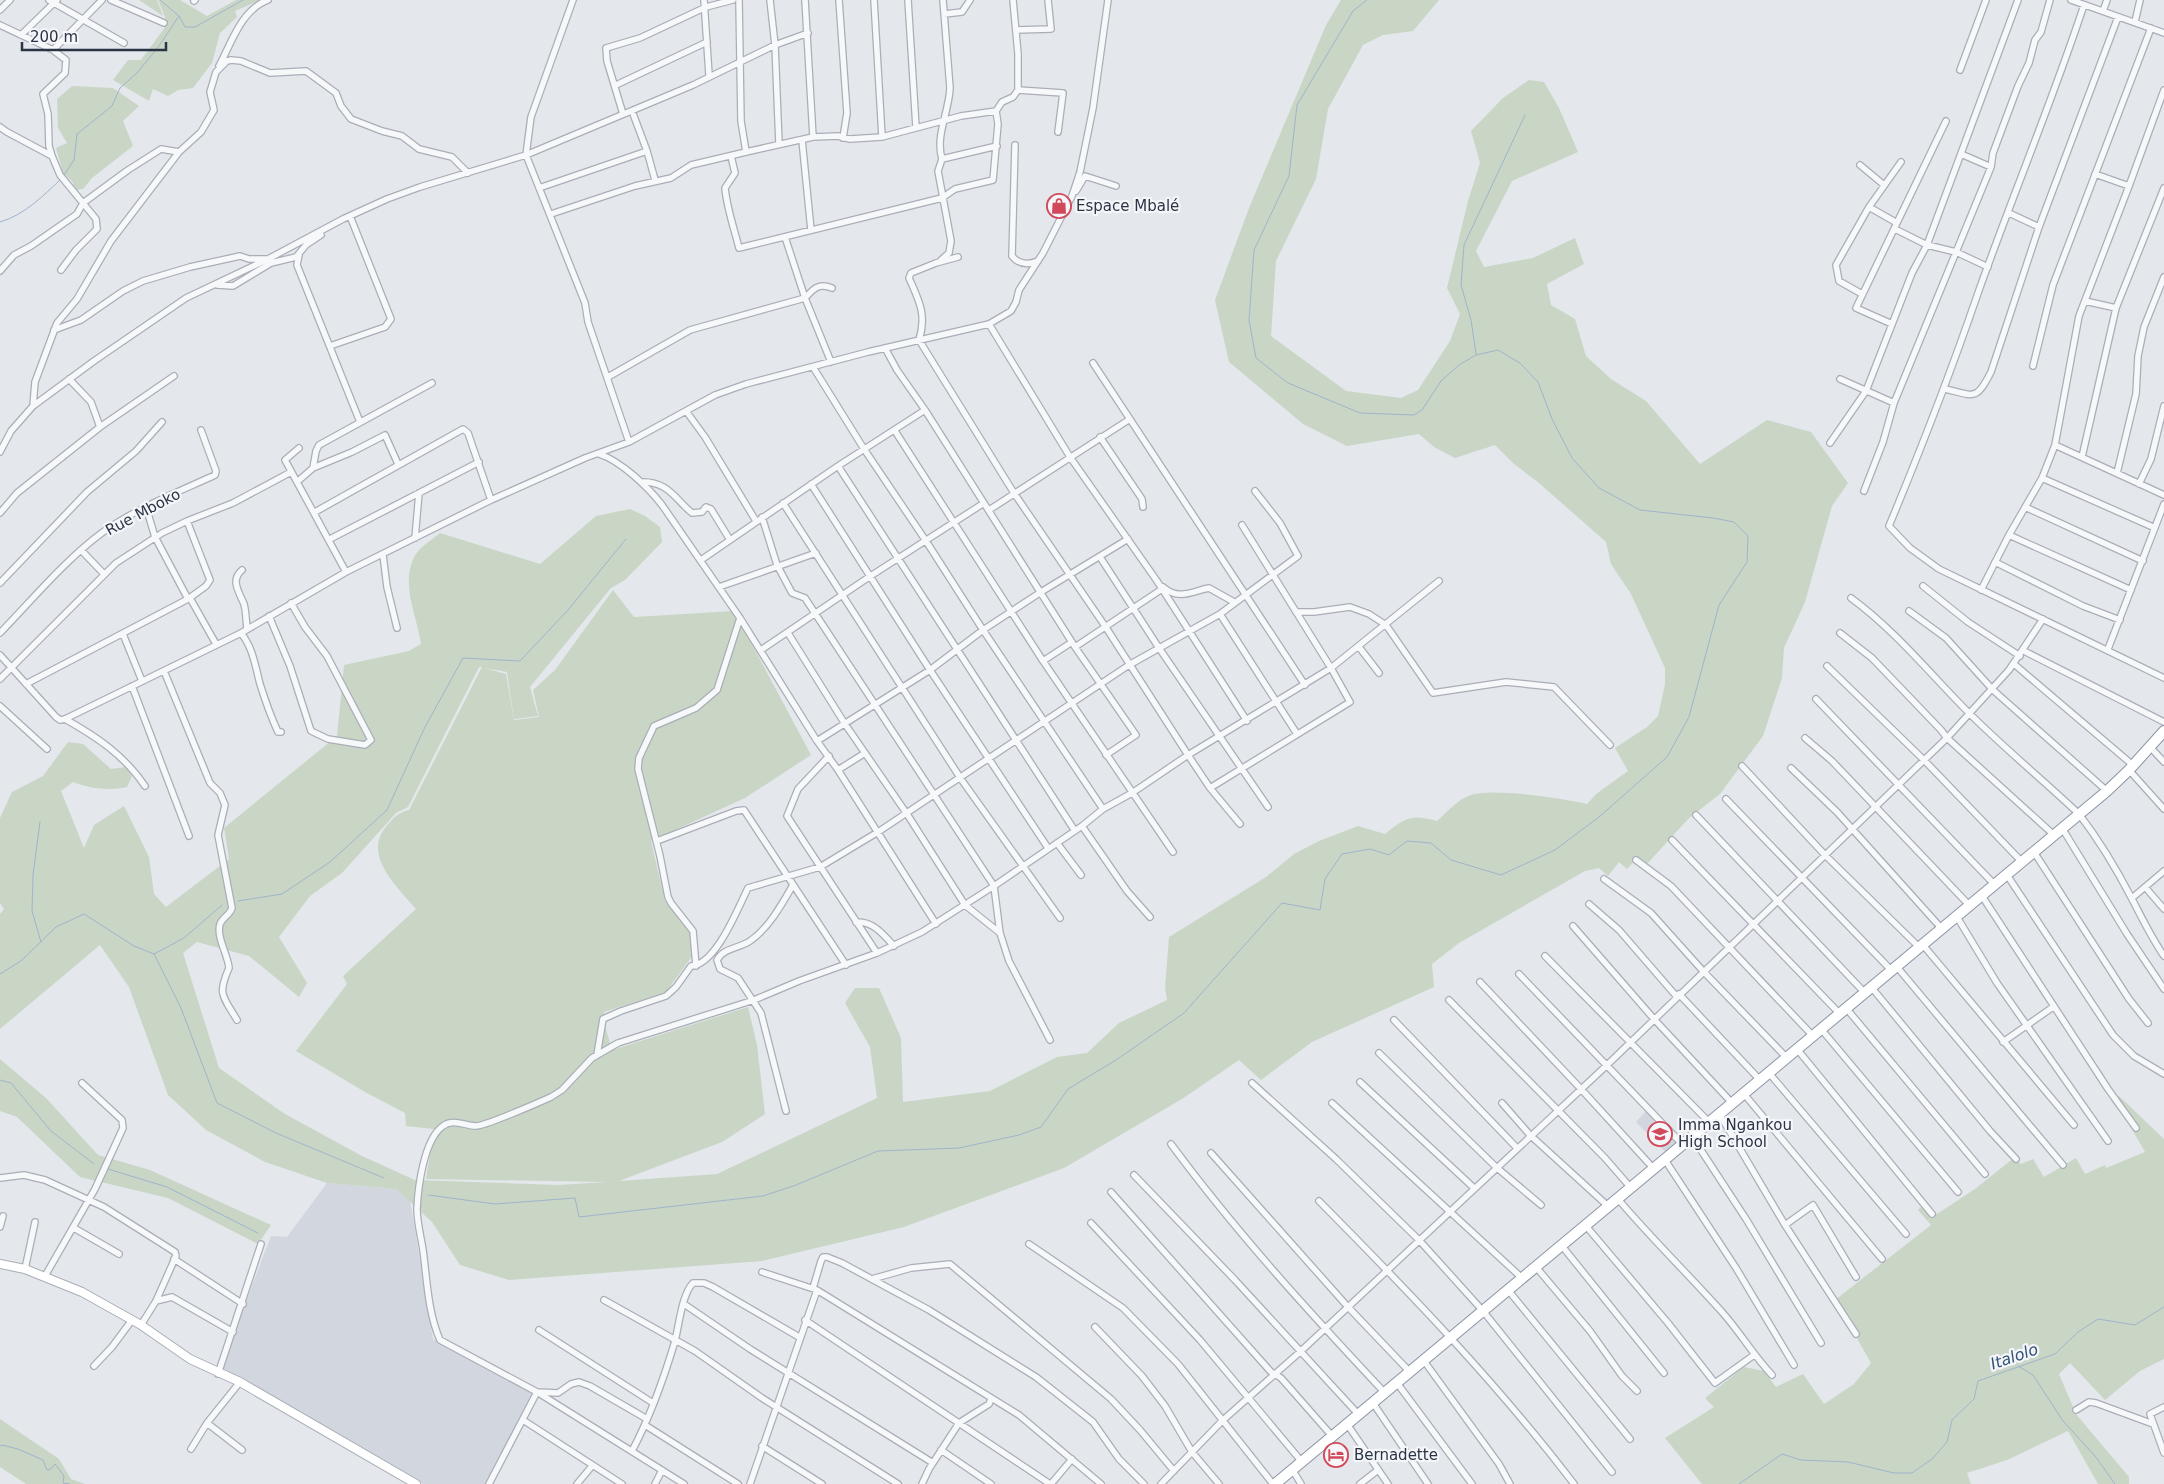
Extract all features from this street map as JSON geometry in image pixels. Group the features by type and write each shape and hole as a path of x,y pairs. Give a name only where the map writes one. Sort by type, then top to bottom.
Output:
{"highway":[{"path":"1274,1484 1693,1138 1817,1032 2107,791 2132,768 2164,731"}],"street":[{"path":"0,10 10,0"},
{"path":"53,50 102,0"},
{"path":"112,0 164,23"},
{"path":"33,406 35,382 57,324 81,293 111,242 179,152 201,132 214,110 210,92 216,72 246,15 258,4 268,0"},
{"path":"573,0 553,61 531,117 526,155 585,302 588,322 629,442"},
{"path":"704,0 706,7 709,76"},
{"path":"623,114 616,85 607,61 606,48 640,38 706,7 733,0"},
{"path":"739,0 741,121 746,152"},
{"path":"770,0 775,45 779,144"},
{"path":"806,0 814,137"},
{"path":"839,0 847,113 843,138"},
{"path":"874,0 882,136"},
{"path":"908,0 916,127"},
{"path":"936,263 949,253 951,245 938,171 942,160 939,143 950,88 943,0"},
{"path":"944,14 962,12 970,0"},
{"path":"731,156 735,173 725,188 729,205 728,214 739,248 786,238 811,230 942,198 955,189 993,180 998,124 996,111 1002,102 1013,97 1018,90 1013,0"},
{"path":"1016,30 1051,29 1048,0"},
{"path":"1072,196 1090,130 1108,0"},
{"path":"1960,70 1986,0"},
{"path":"1830,443 1866,391 1912,273 1927,244 2018,0"},
{"path":"1864,491 1884,442 1894,403 1991,167 1993,153 2018,86 2029,63 2035,40 2041,32 2050,0"},
{"path":"2071,0 2164,33"},
{"path":"2103,11 2107,0"},
{"path":"2135,22 2140,0"},
{"path":"21,35 54,1 124,43"},
{"path":"2084,5 2055,91 1988,267 1945,389 1889,526 1923,559 1981,590 2108,649 2164,678"},
{"path":"1945,389 1970,396 1982,390 1991,372 2039,227 2118,17"},
{"path":"0,25 53,50 66,60 66,73 43,94 52,156 60,175 96,219 97,229 76,250 61,270"},
{"path":"2033,366 2053,285 2151,28"},
{"path":"0,452 11,432 33,406 176,304 268,260 343,219 406,192 526,155 693,85 775,45 808,33"},
{"path":"616,85 707,42"},
{"path":"216,72 224,63 231,60 241,60 270,73 306,71 336,93 346,114 352,119 382,131 402,136 419,149 452,156 468,173"},
{"path":"1018,90 1064,93 1058,132"},
{"path":"1981,590 2009,535 2042,478 2055,445 2079,316 2130,186 2164,90"},
{"path":"632,111 656,180"},
{"path":"551,214 656,180 675,177 690,165 779,144 814,137 838,136 850,139 882,136 945,120 996,111"},
{"path":"1892,324 1856,309 1946,121"},
{"path":"0,127 52,156"},
{"path":"802,140 811,230"},
{"path":"1015,145 1012,256 1023,263 1031,264 1038,261"},
{"path":"942,160 996,146"},
{"path":"0,272 14,255 31,246 78,214 83,203 157,151 166,149 179,152"},
{"path":"539,188 647,151"},
{"path":"1961,154 1991,167"},
{"path":"1862,294 1839,281 1836,266 1869,207 1901,162"},
{"path":"1860,165 1884,185"},
{"path":"2095,174 2130,186"},
{"path":"0,655 56,717 60,720 65,719 241,633 346,572 491,500 629,442 725,392 885,348 989,324 1011,311 1019,290 1038,261 1072,196 1085,176 1116,186"},
{"path":"2082,457 2116,308 2164,188"},
{"path":"1869,207 1927,244 1956,252 1988,267"},
{"path":"2009,213 2039,227"},
{"path":"330,346 385,327 392,319 350,216"},
{"path":"343,219 336,226 306,245 299,255 297,266 360,422"},
{"path":"786,238 805,298 831,362"},
{"path":"216,285 233,286 271,263 299,255"},
{"path":"54,330 81,320 123,291 143,281 190,267 240,256 249,259 268,260"},
{"path":"958,257 913,271 910,278 920,302 923,326 919,340 1014,493 1105,626 1188,756 1210,788 1240,824"},
{"path":"2117,473 2136,394 2138,356 2144,327 2164,277"},
{"path":"608,377 690,330 805,298 814,288 821,285 832,288"},
{"path":"2085,301 2116,308"},
{"path":"989,324 1070,457 1157,581 1247,721"},
{"path":"885,348 897,370 925,410 1100,685 1136,735 1106,755"},
{"path":"1093,363 1305,685"},
{"path":"813,367 864,449 1043,722 1103,809"},
{"path":"0,513 17,493 100,427 174,376"},
{"path":"1840,378 1894,403"},
{"path":"69,379 90,402 100,427"},
{"path":"313,468 319,445 432,383"},
{"path":"2139,484 2151,459 2164,406"},
{"path":"701,560 811,484 925,410"},
{"path":"686,411 705,437 756,521"},
{"path":"989,510 1130,419"},
{"path":"0,583 87,492 136,451 162,422"},
{"path":"315,512 463,429 468,432 491,500"},
{"name":"Rue Mboko","path":"0,634 81,550 104,532 146,507 216,473 201,430"},
{"path":"895,431 1043,661 1172,852"},
{"path":"297,482 313,468 352,452 385,435 398,464"},
{"path":"1100,438 1142,499 1143,507"},
{"path":"2055,445 2164,495"},
{"path":"299,448 285,460 330,539 346,572"},
{"path":"599,454 616,461 658,499 740,618 817,741 829,756 936,924"},
{"path":"330,539 479,462"},
{"path":"838,466 1075,830"},
{"path":"0,679 116,563 155,537 187,521 233,503 291,472"},
{"path":"2042,478 2155,528"},
{"path":"641,482 650,482 672,492 692,514 702,512 706,507 710,509 730,540"},
{"path":"811,484 930,670 1048,848"},
{"path":"598,1055 603,1020 620,1011 666,996 676,987 691,966 696,966 716,949 748,888 820,867 878,832 1016,742 1129,665 1220,614 1234,602 1273,576 1279,568 1298,555 1280,523 1255,491"},
{"path":"415,538 419,493"},
{"path":"783,503 961,778 1060,918"},
{"path":"760,650 816,614 869,576 984,503"},
{"path":"2108,649 2164,504"},
{"path":"146,507 155,537 216,644"},
{"path":"2025,507 2143,561"},
{"path":"762,517 777,565 792,593 803,595 994,886 1000,933 1009,961 1050,1040"},
{"path":"26,684 189,599 206,586 210,580 187,521"},
{"path":"1210,788 1350,702 1242,525"},
{"path":"2009,535 2131,590"},
{"path":"817,741 930,670 983,630 1041,592 1128,539"},
{"path":"81,550 104,574"},
{"path":"719,586 816,553"},
{"path":"383,555 387,587 397,628"},
{"path":"1100,557 1135,608 1159,648 1268,806"},
{"path":"1995,562 2083,606 2120,620"},
{"path":"242,570 238,574 236,583 245,608 247,628"},
{"path":"1157,581 1168,591 1177,594 1190,595 1209,588 1234,602"},
{"path":"684,1484 537,1392 440,1340 429,1298 418,1214 424,1164 428,1151 442,1127 455,1122 479,1125 542,1101 562,1090 576,1073 598,1055 618,1043 754,1000 912,938 994,886 1082,826 1103,809 1132,793 1188,756 1331,668 1439,581"},
{"path":"1923,586 1968,622 2020,656"},
{"path":"1043,661 1105,626 1162,590"},
{"path":"1852,598 1875,616 1919,659 1970,714 2079,814 2132,898 2142,922 2164,956"},
{"path":"269,616 290,666 311,731 328,739 365,745 371,740 327,656 305,627 291,603"},
{"path":"1296,612 1314,612 1350,606 1362,610 1386,625 1433,693 1506,682 1554,687 1610,745"},
{"path":"1909,612 1946,638 1993,690 2107,791"},
{"path":"1220,614 1296,734"},
{"path":"696,966 694,931 670,901 657,841 643,793 638,768 639,758 654,726 696,708 717,690 740,618"},
{"path":"1161,1484 1222,1422 1301,1351 1606,1066 1802,876 1876,808 1993,690 2024,651 2044,619"},
{"path":"241,633 252,650 261,686 274,724 278,732 281,732"},
{"path":"788,633 845,724 907,814 965,905 1000,933"},
{"path":"1840,633 1872,658 1947,738 2058,831 2164,989"},
{"path":"122,634 142,681"},
{"path":"1359,647 1379,673"},
{"path":"2024,651 2164,722"},
{"path":"2014,664 2132,768 2164,809"},
{"path":"1826,666 1924,760 2022,862"},
{"path":"164,671 210,784 220,793 225,805 218,835 232,908 231,912 222,921 220,928 229,968 224,978 221,992 236,1020"},
{"path":"132,686 189,836"},
{"path":"1816,699 1995,885"},
{"path":"0,706 47,749"},
{"path":"65,719 112,749 134,771 145,786"},
{"path":"1805,738 1832,761 1970,906"},
{"path":"2150,748 2164,762"},
{"path":"838,770 865,753"},
{"path":"829,756 798,789 787,815 877,953"},
{"path":"1742,766 1825,855 1921,946 2074,1125"},
{"path":"1791,768 1837,812 1942,929"},
{"path":"1726,798 1895,969 2063,1165"},
{"path":"657,841 736,810 744,810 846,965"},
{"path":"1696,815 1777,901 1868,990 2016,1159"},
{"path":"1082,826 1150,917"},
{"path":"1672,840 1752,925 1843,1011 1985,1174"},
{"path":"1057,843 1081,875"},
{"path":"2034,852 2129,999 2148,1023"},
{"path":"1636,860 1671,886 1728,947 1817,1032 1958,1192"},
{"path":"2132,898 2164,871"},
{"path":"2007,874 2113,1035 2134,1056 2164,1074"},
{"path":"1604,880 1651,913 1786,1058"},
{"path":"786,1111 761,1013 738,978 720,969 717,959 731,949 749,942 760,932 793,885"},
{"path":"2145,887 2164,909"},
{"path":"1982,896 2053,1007 2136,1128"},
{"path":"1589,904 1619,930 1678,995 1760,1080"},
{"path":"1957,917 1997,983 2108,1142"},
{"path":"856,922 864,922 874,926 894,946"},
{"path":"1573,926 1654,1019 1733,1104"},
{"path":"1545,956 1710,1123"},
{"path":"1519,974 1683,1145"},
{"path":"1480,982 1654,1169"},
{"path":"1449,1000 1631,1188"},
{"path":"2003,1042 2053,1007"},
{"path":"1394,1020 1517,1148"},
{"path":"1797,1049 1932,1214"},
{"path":"1379,1053 1496,1167 1541,1205"},
{"path":"1769,1073 1906,1234"},
{"path":"1360,1082 1474,1188"},
{"path":"45,1276 89,1200 124,1124 82,1083"},
{"path":"1252,1083 1336,1159 1419,1240 1483,1311 1612,1472"},
{"path":"1744,1094 1882,1259"},
{"path":"1332,1103 1522,1278"},
{"path":"1502,1103 1530,1136 1609,1207"},
{"path":"1720,1115 1785,1226 1856,1334"},
{"path":"1693,1138 1746,1219 1822,1343"},
{"path":"1171,1144 1269,1267 1385,1393"},
{"path":"1211,1153 1348,1307 1410,1372"},
{"path":"1665,1160 1736,1268 1794,1365"},
{"path":"0,1178 24,1175 37,1177 89,1200 123,1218 176,1253 156,1301 141,1326"},
{"path":"1134,1175 1235,1280 1359,1415"},
{"path":"1112,1192 1332,1436"},
{"path":"1618,1199 1644,1230 1662,1245 1726,1316 1754,1355 1772,1375"},
{"path":"1319,1202 1452,1337 1540,1440 1574,1484"},
{"path":"1785,1226 1813,1205 1856,1277"},
{"path":"0,1227 3,1216"},
{"path":"25,1269 34,1222"},
{"path":"1091,1223 1200,1340 1302,1462"},
{"path":"1586,1226 1668,1324 1715,1384 1754,1355"},
{"path":"74,1228 119,1254"},
{"path":"218,1374 243,1304 261,1244"},
{"path":"1028,1244 1124,1308 1170,1355 1222,1422 1274,1484"},
{"path":"1562,1246 1664,1373"},
{"path":"750,1484 815,1289 821,1261 823,1257 827,1256 929,1310 1036,1378 1093,1422 1119,1459 1144,1484"},
{"path":"174,1259 243,1304"},
{"path":"0,1264 25,1269 82,1292 132,1320 190,1359 218,1374 240,1382 416,1484"},
{"path":"872,1279 911,1268 950,1264 1111,1399 1174,1471"},
{"path":"1536,1267 1590,1331 1622,1376 1637,1391"},
{"path":"762,1272 815,1289 1019,1415 1101,1484"},
{"path":"632,1452 646,1422 675,1341 690,1286 693,1283 704,1283 799,1336"},
{"path":"1508,1290 1630,1439"},
{"path":"156,1301 172,1297 233,1332"},
{"path":"604,1300 695,1351 777,1407 898,1484"},
{"path":"684,1304 750,1349 933,1463"},
{"path":"94,1366 112,1347 132,1320"},
{"path":"805,1320 1051,1484 1072,1459"},
{"path":"1095,1327 1142,1376 1165,1406 1192,1452 1220,1484"},
{"path":"539,1330 653,1402"},
{"path":"1424,1360 1499,1464 1510,1484"},
{"path":"191,1449 207,1423 240,1382"},
{"path":"537,1392 558,1393 571,1384 579,1382 590,1386 738,1484"},
{"path":"1397,1383 1472,1484"},
{"path":"489,1484 537,1392"},
{"path":"932,1484 923,1482 959,1423 988,1404 991,1399"},
{"path":"2076,1410 2089,1402 2096,1403 2153,1424"},
{"path":"1373,1403 1428,1484"},
{"path":"2164,1408 2150,1414 2164,1453"},
{"path":"523,1420 622,1484"},
{"path":"207,1423 242,1450"},
{"path":"1347,1424 1388,1484"},
{"path":"762,1446 822,1484"},
{"path":"941,1450 991,1484"},
{"path":"577,1484 592,1466"},
{"path":"1292,1469 1301,1484"},
{"path":"655,1484 662,1470"},
{"path":"1360,1484 1378,1470"}],"shaded area":[{"name":"Imma Ngankou High School","path":"1648,1109 1683,1145 1669,1156 1636,1122"},
{"path":"327,1183 396,1189 410,1200 433,1340 441,1339 533,1393 487,1484 423,1484 221,1367 271,1236 287,1237"}],"green space":[{"path":"139,0 157,0 163,16"},
{"path":"158,0 180,0 207,16 236,0 261,0 235,11 237,17 220,33 212,63 193,88 178,90 168,96 153,89 149,101 113,80 128,60 141,60 166,26 165,17"},
{"path":"1341,0 1439,0 1413,31 1383,35 1363,45 1328,109 1316,179 1276,261 1271,336 1346,391 1401,398 1418,390 1450,341 1460,314 1447,288 1468,201 1480,163 1471,131 1503,98 1529,80 1544,82 1559,108 1578,152 1512,181 1476,251 1484,267 1533,258 1575,238 1584,264 1547,284 1551,305 1575,319 1586,356 1611,379 1646,401 1700,464 1767,420 1811,432 1848,483 1832,506 1805,602 1784,648 1782,678 1763,736 1720,794 1689,818 1647,864 1638,857 1627,869 1619,862 1608,876 1599,868 1585,871 1459,943 1432,964 1434,987 1312,1042 1261,1080 1239,1060 1182,1099 1064,1168 904,1227 762,1261 509,1280 460,1265 432,1222 396,1189 327,1183 265,1162 206,1130 168,1095 129,987 100,945 0,1029 0,914 4,909 0,903 0,818 12,792 43,776 68,742 83,744 111,769 126,767 132,776 127,787 100,789 73,782 61,791 84,848 94,825 124,806 149,857 154,894 166,907 229,859 224,828 337,736 344,665 409,651 421,644 411,599 409,576 411,565 418,551 440,533 540,564 596,516 630,509 645,516 660,527 662,542 625,580 611,588 530,687 538,716 514,719 507,672 484,668 506,674 514,720 539,717 533,690 555,670 613,590 634,617 734,611 811,755 745,798 651,841 665,901 689,929 693,955 666,992 604,1012 605,1026 612,1050 748,1007 757,1045 765,1114 722,1142 619,1181 717,1174 877,1098 870,1047 845,1003 855,988 879,988 901,1038 903,1102 990,1091 1057,1057 1087,1053 1119,1023 1167,1000 1165,988 1169,937 1266,877 1294,854 1319,841 1358,826 1385,834 1398,824 1409,819 1421,818 1437,821 1462,799 1482,793 1511,793 1587,804 1596,794 1628,771 1615,748 1647,727 1658,716 1665,684 1665,668 1631,594 1611,564 1606,542 1539,483 1513,463 1495,445 1455,458 1434,447 1419,434 1347,446 1303,424 1229,362 1215,300 1249,208 1326,25","holes":["479,667 482,667 409,810 398,814 385,828 379,839 378,850 380,860 392,882 416,909 343,976 347,984 296,1051 365,1092 405,1113 406,1126 434,1129 426,1179 607,1182 558,1185 415,1180 362,1156 285,1114 219,1068 183,953 197,942 249,956 299,997 307,983 279,937 310,896 342,873 396,813 408,807"]},
{"path":"72,86 113,88 139,106 123,121 133,146 92,178 83,189 76,190 72,181 63,173 56,148 67,143 58,128 57,99"},
{"path":"0,1059 46,1098 98,1155 150,1170 271,1225 258,1244 168,1198 80,1177 17,1117 0,1111"},
{"path":"2119,1096 2164,1139 2164,1359 2140,1371 2105,1400 2070,1363 2059,1374 2076,1414 2129,1477 2129,1484 2098,1484 2068,1431 2007,1460 1967,1473 1971,1484 1702,1484 1665,1438 1714,1407 1705,1398 1744,1367 1764,1371 1776,1387 1803,1374 1824,1404 1854,1384 1871,1363 1835,1300 1931,1225 1918,1210 1924,1204 1937,1214 1975,1189 2015,1157 2021,1164 2033,1159 2044,1177 2076,1158 2085,1174 2105,1165 2106,1168 2145,1152 2125,1117 2111,1101"},
{"path":"0,1419 59,1459 71,1479 85,1484 26,1484 0,1467"}],"waterway":[{"path":"64,175 74,160 77,134 112,106 120,88 137,73 159,46 179,16 160,0"},
{"path":"179,16 185,27 195,27 243,0"},
{"path":"428,1195 495,1204 575,1198 579,1217 763,1196 796,1185 878,1151 959,1148 1019,1135 1041,1127 1068,1089 1116,1060 1184,1013 1282,903 1320,910 1325,879 1342,854 1370,849 1389,855 1407,841 1431,843 1451,860 1501,875 1555,850 1599,817 1667,757 1689,717 1719,605 1747,562 1748,536 1734,522 1640,510 1599,488 1572,458 1552,419 1538,382 1520,363 1498,350 1476,355 1459,365 1441,381 1422,410 1414,415 1360,413 1288,383 1256,358 1249,320 1254,250 1289,176 1297,105 1353,11 1367,0"},
{"path":"1476,354 1471,320 1461,285 1464,245 1525,115"},
{"path":"0,222 25,210 60,180"},
{"path":"238,901 282,894 330,862 387,810 425,727 463,658 520,661 568,610 626,539"},
{"path":"40,822 33,875 32,911 41,942"},
{"path":"0,974 21,961 56,927 84,914 134,946 154,954 184,938 222,905"},
{"path":"154,954 181,1008 217,1103 276,1133 384,1178"},
{"path":"0,1080 11,1083 51,1131 94,1164"},
{"path":"108,1169 167,1187 258,1233"},
{"name":"Italolo","path":"1739,1484 1782,1454 1801,1460 1848,1462 1894,1473 1912,1473 1932,1459 1947,1442 1952,1420 1974,1399 1978,1381 2055,1354 2078,1332 2098,1319 2135,1325 2164,1307"},
{"path":"2018,1366 2033,1375 2063,1421 2095,1456 2115,1484"},
{"name":"Italolo","path":"0,1446 18,1449 43,1460 47,1470 51,1469 55,1464 64,1476 63,1483 70,1484"}],"place":[{"name":"Espace Mbalé","path":"1059,206"},
{"name":"Imma Ngankou High School","path":"1660,1134"},
{"name":"Bernadette","path":"1336,1455"}]}
